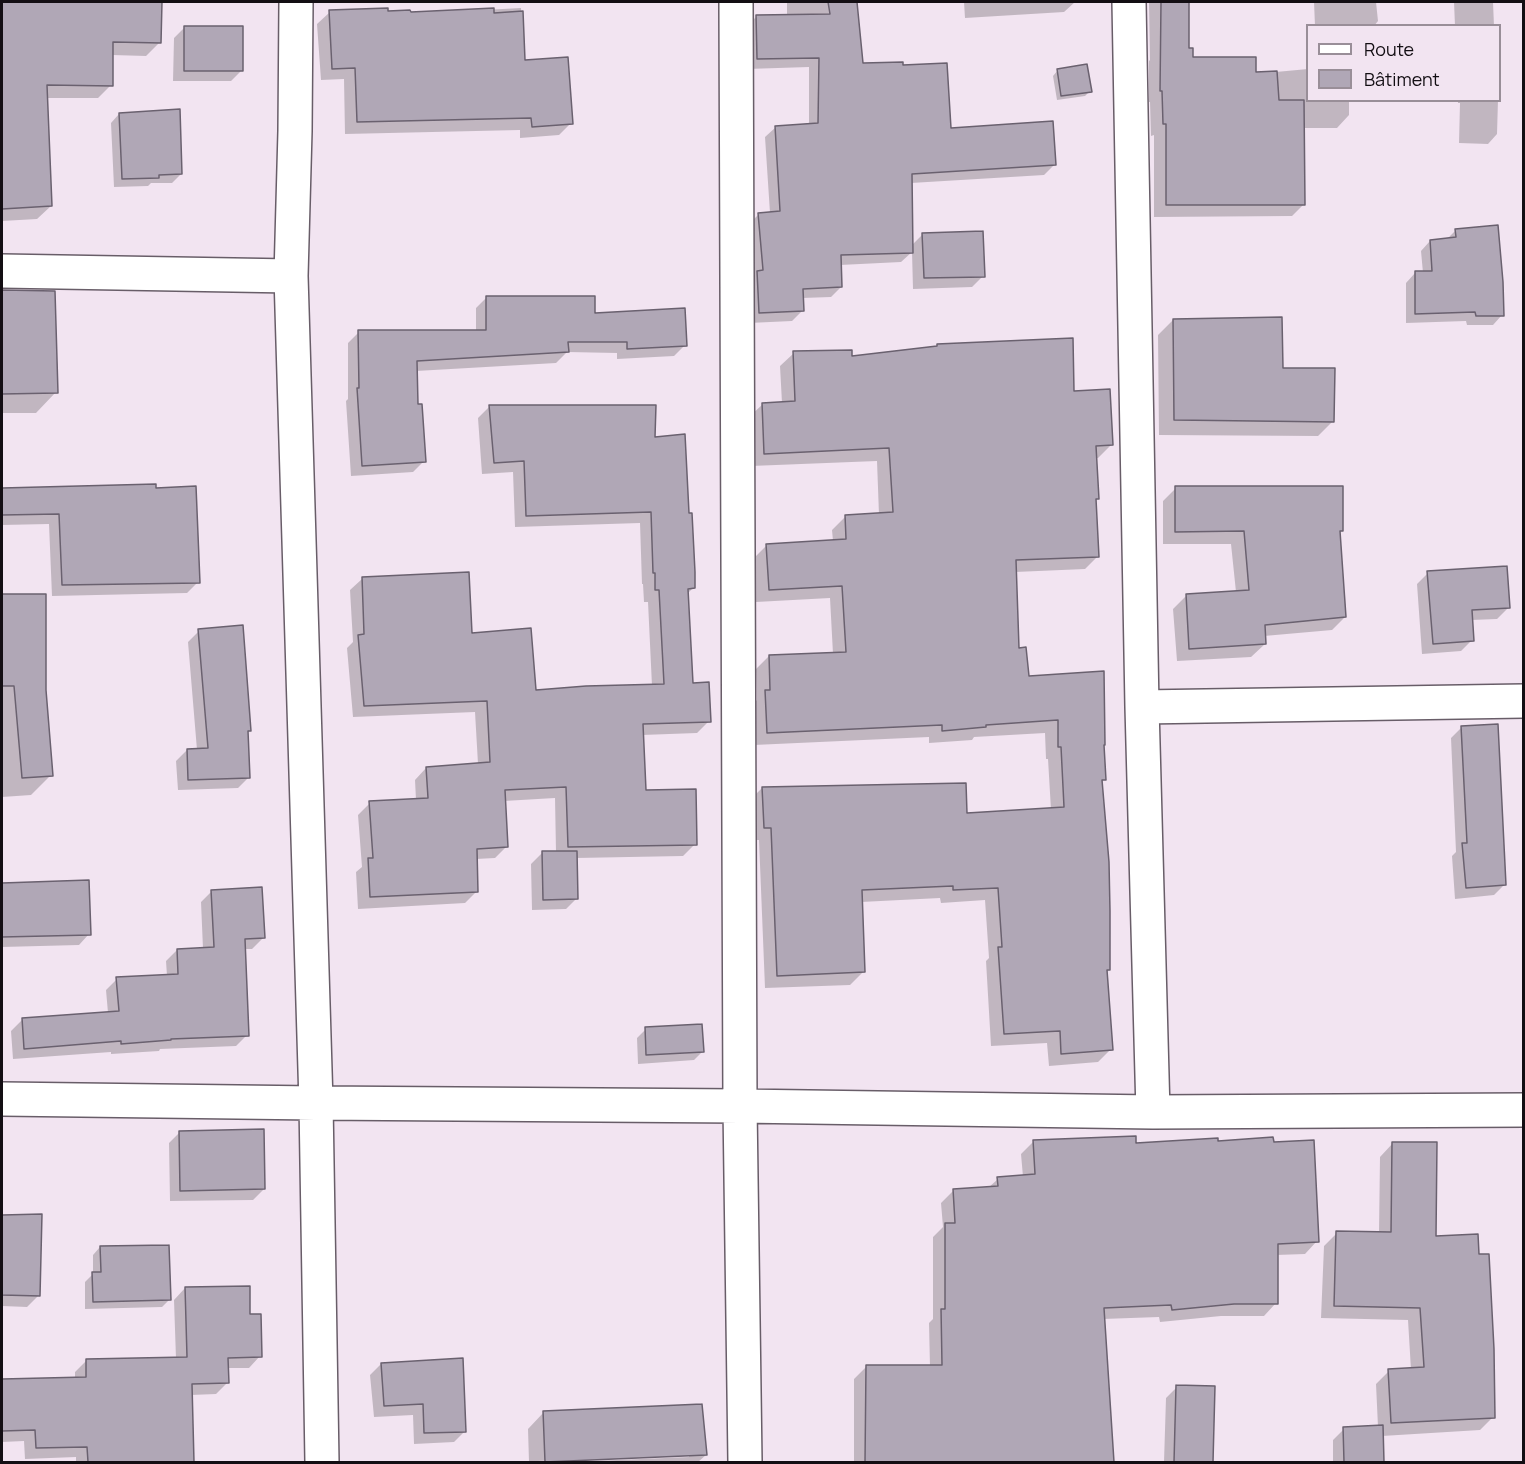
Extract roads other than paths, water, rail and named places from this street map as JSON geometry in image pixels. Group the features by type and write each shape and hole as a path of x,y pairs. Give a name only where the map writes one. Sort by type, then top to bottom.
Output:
{"street":[{"path":"296,2 291,276 316,1103 322,1462"},
{"path":"736,2 740,1106 745,1462"},
{"path":"1129,2 1142,707 1153,1112"},
{"path":"2,271 291,276"},
{"path":"1142,707 1524,701"},
{"path":"2,1100 1153,1112 1524,1110"}]}
